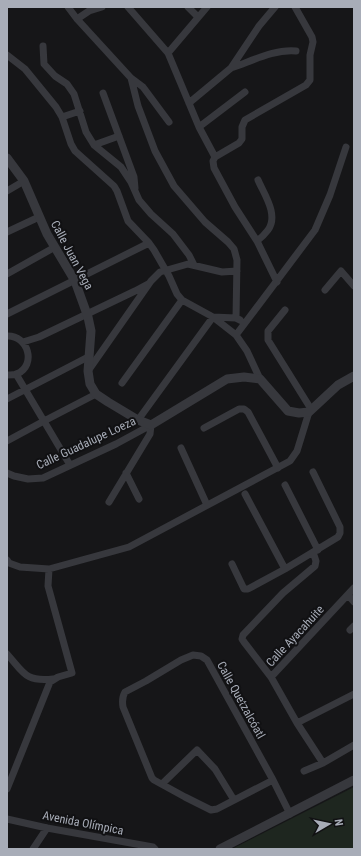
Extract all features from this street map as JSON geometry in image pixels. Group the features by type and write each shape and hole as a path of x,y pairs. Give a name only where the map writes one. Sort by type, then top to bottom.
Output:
{"street":[{"path":"68,7 77,19 131,78 143,87 169,122"},
{"path":"77,19 89,11 102,7"},
{"path":"128,7 168,53 199,127 215,157"},
{"path":"188,7 198,17"},
{"path":"168,53 207,7"},
{"path":"190,103 231,68 259,26 275,7"},
{"path":"277,282 257,241 235,207 214,168 213,161 215,157 242,139 242,127 245,120 306,85 310,80 310,55 313,42 312,37 295,7"},
{"path":"43,46 44,64 55,76 67,84 74,94 86,132 94,145 121,167 138,200 173,234 189,254 194,265"},
{"path":"231,68 279,52 288,50 296,52"},
{"path":"7,56 25,69 56,107 62,117 71,144 75,151 114,186 128,222 149,243 177,294 182,300 213,318 236,335 247,351 260,379 288,410 299,413 310,410 338,385 354,376"},
{"path":"131,78 138,106 155,151 174,186 205,222 234,249 237,260 236,318"},
{"path":"199,127 245,92"},
{"path":"103,93 134,177 135,192"},
{"path":"62,117 80,111"},
{"path":"94,145 119,136"},
{"path":"236,335 315,230 330,195 346,147"},
{"name":"Calle Juan Vega","path":"7,158 24,181 47,234 75,280 87,313 90,331 88,371 90,384 96,394"},
{"path":"257,241 268,230 272,221 271,211 258,180"},
{"path":"7,191 24,181"},
{"path":"7,232 39,217"},
{"path":"7,314 149,243"},
{"path":"7,274 55,247"},
{"path":"88,371 156,275 165,270 188,264 222,272 237,271"},
{"path":"325,290 341,271 354,286"},
{"path":"23,342 38,337 135,291 152,281"},
{"path":"122,382 182,300"},
{"path":"7,560 9,563 20,568 49,569 129,547 290,461 297,451 310,410 268,340 268,331 285,310"},
{"path":"213,318 236,318 245,324"},
{"path":"138,420 213,318"},
{"path":"7,336 13,336 23,342 28,350 28,359 24,368 16,374 7,375"},
{"path":"28,350 38,337"},
{"path":"7,399 88,357"},
{"path":"16,374 70,465"},
{"path":"151,425 227,379 244,377 260,379"},
{"path":"7,442 96,394 138,420 151,425"},
{"path":"204,428 239,409 244,409 248,412 278,468"},
{"path":"109,502 150,434 151,425"},
{"name":"Calle Guadalupe Loeza","path":"7,473 28,479 43,478 116,444 151,425"},
{"path":"181,448 207,505"},
{"path":"232,564 244,589 246,590 285,569 338,537 340,527 313,472"},
{"path":"126,473 139,499"},
{"path":"272,677 244,642 242,639 243,635 284,593 316,566 315,551 285,485"},
{"path":"245,494 285,569"},
{"path":"7,654 26,676 33,679 53,679 72,673 48,586 49,569"},
{"name":"Calle Ayacahuite","path":"323,763 272,677 354,588"},
{"path":"348,595 354,602"},
{"name":"Calle Quetzalcóatl","path":"273,780 217,809 211,810 162,784 152,778 123,707 122,700 125,692 181,660 193,655 201,656 207,660 273,780 290,814"},
{"path":"7,790 50,682 53,679"},
{"path":"298,723 354,694"},
{"path":"304,771 323,763 354,745"},
{"path":"162,784 197,750 215,769 234,800"},
{"path":"220,849 354,780"},
{"name":"Avenida Olímpica","path":"7,819 47,828 153,847 155,849"},
{"path":"33,849 47,828"}],"shaded area":[{"path":"354,787 354,849 232,849"}]}
